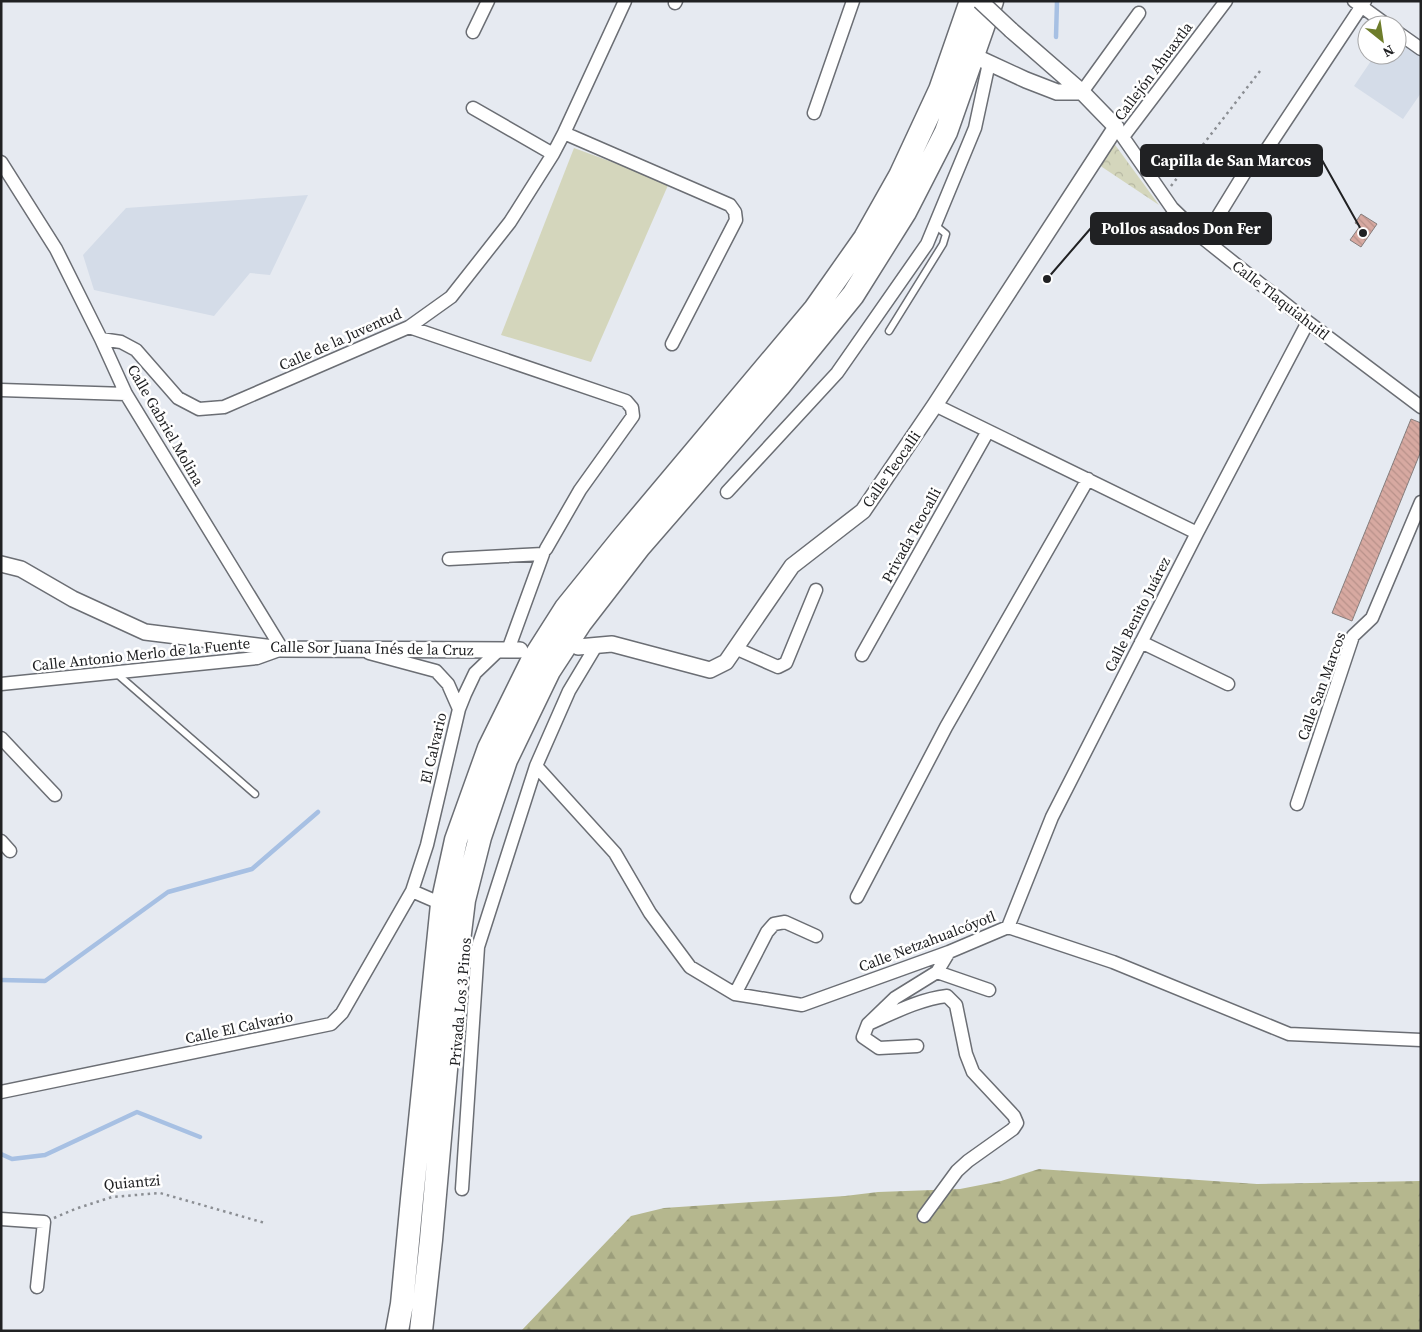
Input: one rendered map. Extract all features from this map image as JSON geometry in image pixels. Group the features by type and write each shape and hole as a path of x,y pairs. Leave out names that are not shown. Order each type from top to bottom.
{"highway":[{"path":"397,1331 402,1304 442,904 456,840 489,748 531,663 566,608 815,309 865,238 900,176 940,90 971,1"},
{"path":"421,1331 453,990 464,900 480,836 506,760 549,671 582,622 639,547 779,386 853,295 905,212 982,60 992,1"}],"street":[{"path":"474,32 488,1"},
{"name":"Calle de la Juventud","path":"101,339 121,342 136,350 178,398 198,409 224,407 408,327 451,297 510,222 564,133 625,1"},
{"path":"814,113 853,1"},
{"name":"Calle Tlaquiahuitl","path":"980,1 1082,92 1120,132 1172,208 1204,239 1308,322 1421,406"},
{"name":"Callejón Ahuaxtla","path":"1120,132 1226,1"},
{"path":"1204,239 1250,164 1265,152 1360,3 1375,15"},
{"path":"727,492 837,374 927,244 975,128 982,60 1057,92 1082,92 1139,12"},
{"path":"1407,39 1421,49"},
{"path":"473,108 553,154"},
{"name":"Calle Teocalli","path":"578,647 612,644 710,670 726,662 792,566 863,511 1120,132"},
{"path":"564,133 730,205 735,212 736,220 672,344"},
{"name":"Calle Gabriel Molina","path":"1,162 56,249 126,394 282,649"},
{"name":"Calle Benito Juárez","path":"1008,928 1052,817 1197,533 1308,322"},
{"path":"408,327 626,401 632,408 633,416 580,490 546,549"},
{"path":"1,390 126,394"},
{"path":"935,404 1197,533"},
{"name":"Privada Teocalli","path":"862,655 988,431"},
{"path":"857,897 946,727 1088,479"},
{"name":"Calle San Marcos","path":"1297,804 1353,636 1372,618 1421,502"},
{"path":"448,559 544,554 509,650 475,673 459,709"},
{"name":"Calle Sor Juana Inés de la Cruz","path":"1,564 21,569 73,600 145,632 282,649 509,650"},
{"path":"735,648 778,667 786,663 816,590"},
{"path":"1141,642 1228,684"},
{"name":"Privada Los 3 Pinos","path":"462,1189 478,947 536,766 569,691 596,646"},
{"name":"El Calvario","path":"353,648 436,671 448,684 459,709 427,845 412,891"},
{"name":"Calle Antonio Merlo de la Fuente","path":"1,684 257,658 282,649"},
{"path":"1,738 55,795"},
{"name":"Calle Netzahualcóyotl","path":"536,766 615,853 650,913 690,967 735,994 802,1005 949,952 1008,928 1113,962 1289,1034 1421,1040"},
{"path":"1,841 10,851"},
{"path":"412,891 442,904"},
{"name":"Calle El Calvario","path":"1,1092 331,1024 342,1013 412,891"},
{"path":"735,994 766,932 774,924 785,922 816,936"},
{"path":"917,1046 879,1048 863,1037 868,1024 895,998 937,972 949,952"},
{"path":"937,972 989,990"},
{"path":"868,1024 894,1012 935,998 948,996 956,1005 966,1054 974,1072 1014,1116 1017,1123 1013,1129 957,1171 924,1216"},
{"path":"1,1219 44,1222 37,1287"}],"lane":[{"path":"889,331 943,244 946,234 935,225"},
{"path":"115,673 255,794"}],"path":[{"path":"1163,196 1260,70"},
{"name":"Quiantzi","path":"44,1222 75,1209 112,1197 160,1193 265,1223"}],"shaded area":[{"path":"1407,42 1421,52 1421,93 1403,119 1354,86 1368,65 1407,65"},
{"path":"308,195 270,275 250,273 214,316 94,290 83,255 126,208"}],"green space":[{"path":"1113,142 1159,205 1096,163"},
{"path":"574,148 669,183 591,362 501,335"},
{"path":"1039,1169 1257,1184 1421,1181 1421,1331 521,1331 631,1216 664,1208 845,1196 878,1192 960,1189 1001,1181"}],"building":[{"path":"1361,214 1377,224 1361,247 1350,240 1360,226 1355,223"},
{"path":"1411,419 1421,423 1421,451 1352,621 1332,613"}],"waterway":[{"path":"1056,37 1057,1"},
{"path":"1,980 45,981 168,892 252,869 318,812"},
{"path":"1,1154 12,1159 45,1155 137,1112 200,1137"}],"place":[{"name":"Capilla de San Marcos","path":"1363,233"},
{"name":"Pollos asados Don Fer","path":"1047,279"}]}
